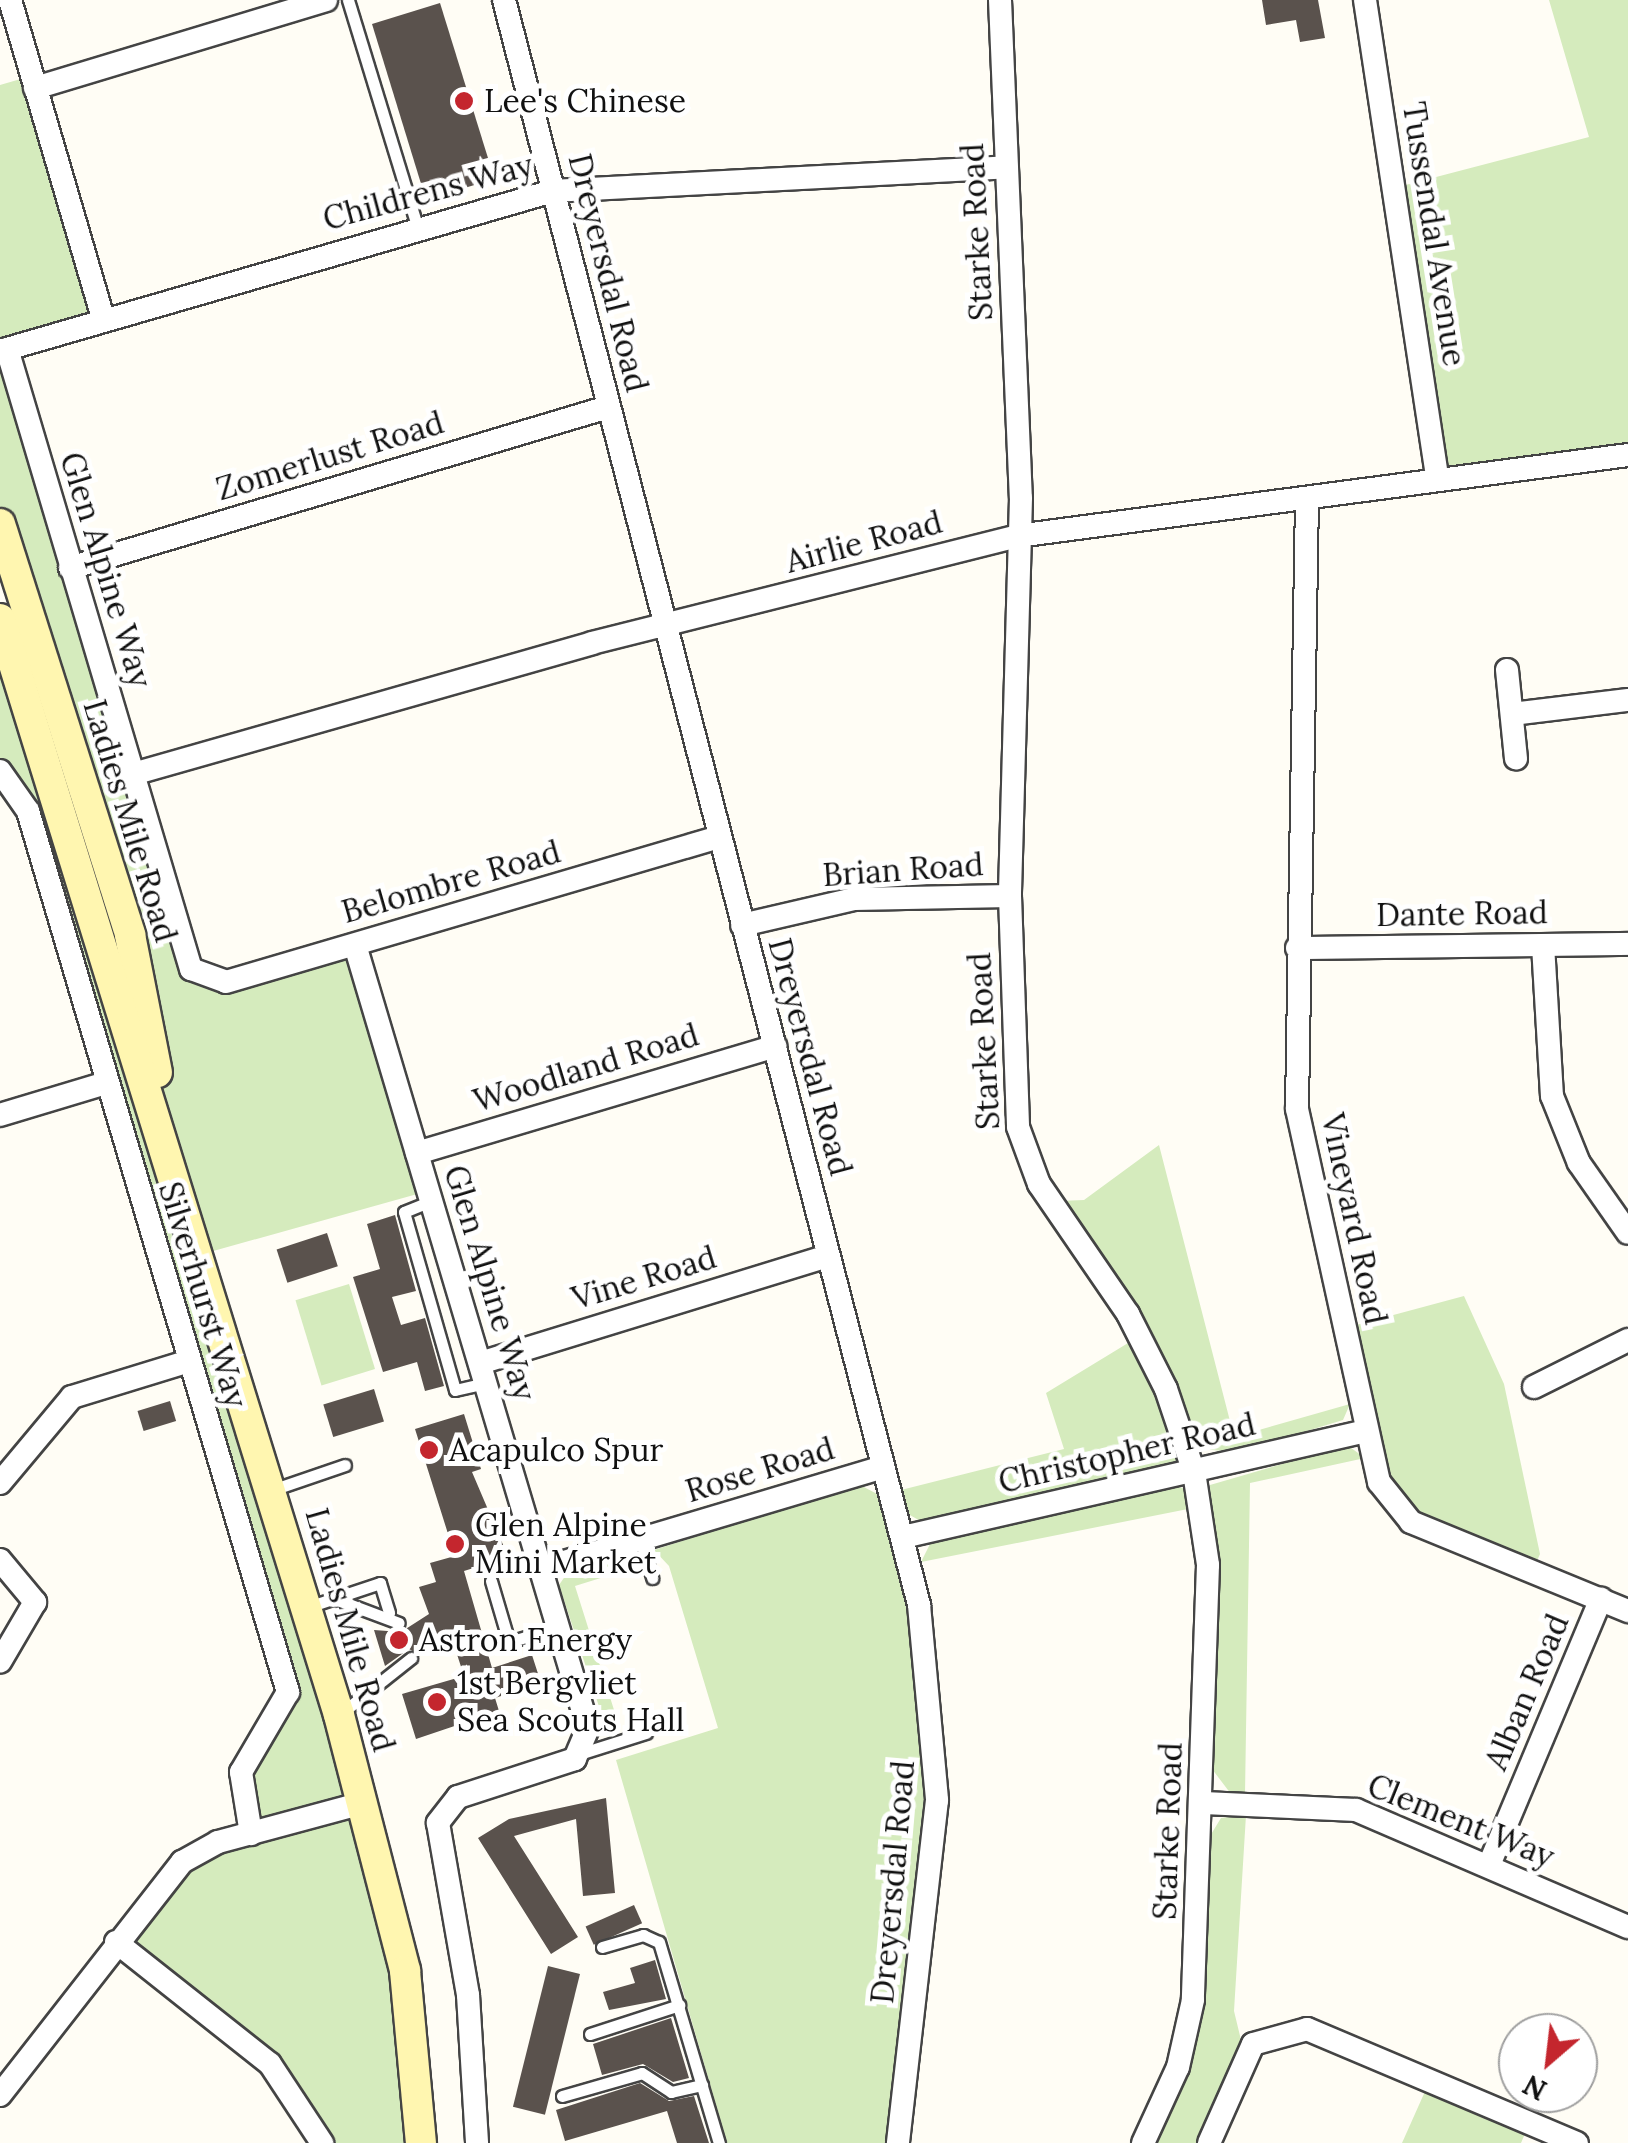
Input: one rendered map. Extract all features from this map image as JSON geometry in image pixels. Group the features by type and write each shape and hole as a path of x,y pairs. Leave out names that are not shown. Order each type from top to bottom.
{"main road":[{"name":"Ladies Mile Road","path":"0,524 130,935 166,1145"},
{"name":"Ladies Mile Road","path":"0,620 272,1490 321,1602 339,1714 405,1971 421,2143"}],"street":[{"path":"10,0 103,319"},
{"path":"35,88 326,0"},
{"name":"Dreyersdal Road","path":"504,0 903,1538 925,1645 936,1800 898,2143"},
{"name":"Starke Road","path":"1000,0 1016,536 1010,896 1014,1101 1025,1151 1059,1220 1140,1335 1194,1472 1208,1565 1204,1803 1191,2012 1143,2143"},
{"name":"Tussendal Avenue","path":"1365,0 1437,478"},
{"name":"Childrens Way","path":"4,350 416,226 553,190 1006,167"},
{"name":"Glen Alpine Way","path":"4,350 133,774 183,956 200,976"},
{"name":"Zomerlust Road","path":"70,568 608,407"},
{"name":"Airlie Road","path":"133,774 1016,536 1628,455"},
{"name":"Vineyard Road","path":"1307,498 1297,948 1299,1132 1365,1431 1382,1490 1404,1518 1628,1610"},
{"path":"1507,670 1516,759"},
{"path":"1512,714 1628,700"},
{"name":"Silverhurst Way","path":"0,771 28,811 288,1692 241,1772 251,1834"},
{"name":"Belombre Road","path":"200,976 226,982 719,837"},
{"name":"Brian Road","path":"742,925 854,898 1010,896"},
{"name":"Dante Road","path":"1297,948 1628,944"},
{"name":"Glen Alpine Way","path":"355,945 588,1728 582,1753"},
{"path":"1542,945 1552,1096 1578,1163 1628,1233"},
{"name":"Woodland Road","path":"417,1153 774,1046"},
{"path":"0,1115 106,1083"},
{"name":"Vine Road","path":"483,1373 828,1256"},
{"path":"1534,1387 1628,1340"},
{"path":"0,1483 72,1397 189,1361"},
{"name":"Christopher Road","path":"903,1538 1365,1431"},
{"name":"Rose Road","path":"542,1570 883,1467"},
{"path":"0,1560 35,1602 0,1662"},
{"name":"Alban Road","path":"1489,1865 1601,1600"},
{"path":"476,2143 468,1995 438,1823 458,1797 582,1753"},
{"path":"0,2095 182,1862 251,1834 363,1803"},
{"name":"Clement Way","path":"1204,1803 1356,1810 1628,1927"},
{"path":"116,1942 270,2064 322,2143"},
{"path":"1209,2143 1245,2055 1284,2030 1340,2038 1526,2133 1577,2143"}],"lane":[{"path":"348,0 416,226"},
{"path":"431,1201 404,1212 455,1390 483,1373"},
{"path":"272,1490 345,1466"},
{"path":"640,1540 652,1578"},
{"path":"491,1582 509,1642 559,1628"},
{"path":"321,1602 380,1583 389,1613 399,1623"},
{"path":"321,1602 389,1613"},
{"path":"339,1714 411,1658"},
{"path":"582,1753 646,1733"},
{"path":"602,1947 658,1939 719,2143"},
{"path":"590,2034 678,2005"},
{"path":"562,2096 642,2073 671,2092 702,2085"}],"green space":[{"path":"1549,0 1628,0 1628,457 1438,475 1394,188 1589,137"},
{"path":"31,76 103,319 8,349 200,976 355,945 428,1191 199,1255 386,1887 421,2143 322,2143 301,2106 116,1942 158,1886 251,1834 239,1788 286,1707 28,811 0,771 0,619 154,1042 0,524 0,85"},
{"path":"1159,1145 1231,1425 1245,1434 1350,1404 1343,1420 1238,1452 1199,1449 1168,1369 1059,1201 1084,1200"},
{"path":"349,1284 375,1369 321,1385 295,1300"},
{"path":"1464,1296 1504,1384 1540,1554 1532,1572 1394,1507 1345,1328"},
{"path":"1133,1340 1180,1454 1173,1465 924,1523 908,1514 901,1490 1064,1449 1046,1393"},
{"path":"1347,1445 1365,1458 1250,1483 1245,1794 1231,1794 1212,1769 1210,1485"},
{"path":"858,1484 883,1497 920,1647 927,1798 886,2143 727,2143 616,1760 718,1728 669,1566 654,1550"},
{"path":"1172,1485 1186,1489 1193,1508 921,1562 931,1542"},
{"path":"629,1553 636,1567 575,1586 620,1729 610,1740 559,1585 568,1572"},
{"path":"1246,1815 1234,2011 1241,2040 1197,2143 1154,2143 1193,2049 1210,1836 1221,1818"},
{"path":"1431,2078 1498,2108 1498,2113 1510,2113 1530,2122 1521,2143 1402,2143"}],"building":[{"path":"1262,0 1318,0 1325,38 1300,42 1296,20 1266,25"},
{"path":"440,3 492,171 484,182 426,200 372,24"},
{"path":"395,1215 416,1291 392,1297 401,1325 425,1318 444,1386 425,1391 417,1362 383,1372 353,1277 380,1269 367,1224"},
{"path":"327,1233 338,1266 287,1283 277,1249"},
{"path":"374,1389 384,1422 333,1437 323,1404"},
{"path":"170,1401 176,1421 144,1431 137,1411"},
{"path":"464,1414 481,1469 472,1472 504,1547 493,1550 496,1561 464,1571 492,1668 532,1655 541,1683 495,1698 499,1711 416,1739 402,1694 464,1676 454,1645 420,1655 409,1649 385,1666 374,1630 401,1632 429,1614 419,1587 436,1582 430,1563 455,1556 415,1429"},
{"path":"606,1798 615,1893 583,1896 576,1819 514,1836 578,1937 551,1954 478,1838 509,1819"},
{"path":"634,1905 642,1923 594,1945 586,1927"},
{"path":"655,1960 666,1999 609,2010 603,1992 635,1983 630,1968"},
{"path":"548,1966 580,1974 545,2115 513,2107"},
{"path":"671,2018 689,2078 673,2082 643,2064 602,2075 593,2044"},
{"path":"640,2083 669,2101 694,2096 709,2143 677,2143 667,2111 565,2141 556,2110"}],"place":[{"name":"Lee's Chinese","path":"464,101"},
{"name":"Acapulco Spur","path":"429,1450"},
{"name":"Glen Alpine Mini Market","path":"455,1544"},
{"name":"Astron Energy","path":"399,1640"},
{"name":"1st Bergvliet Sea Scouts Hall","path":"437,1702"}]}
